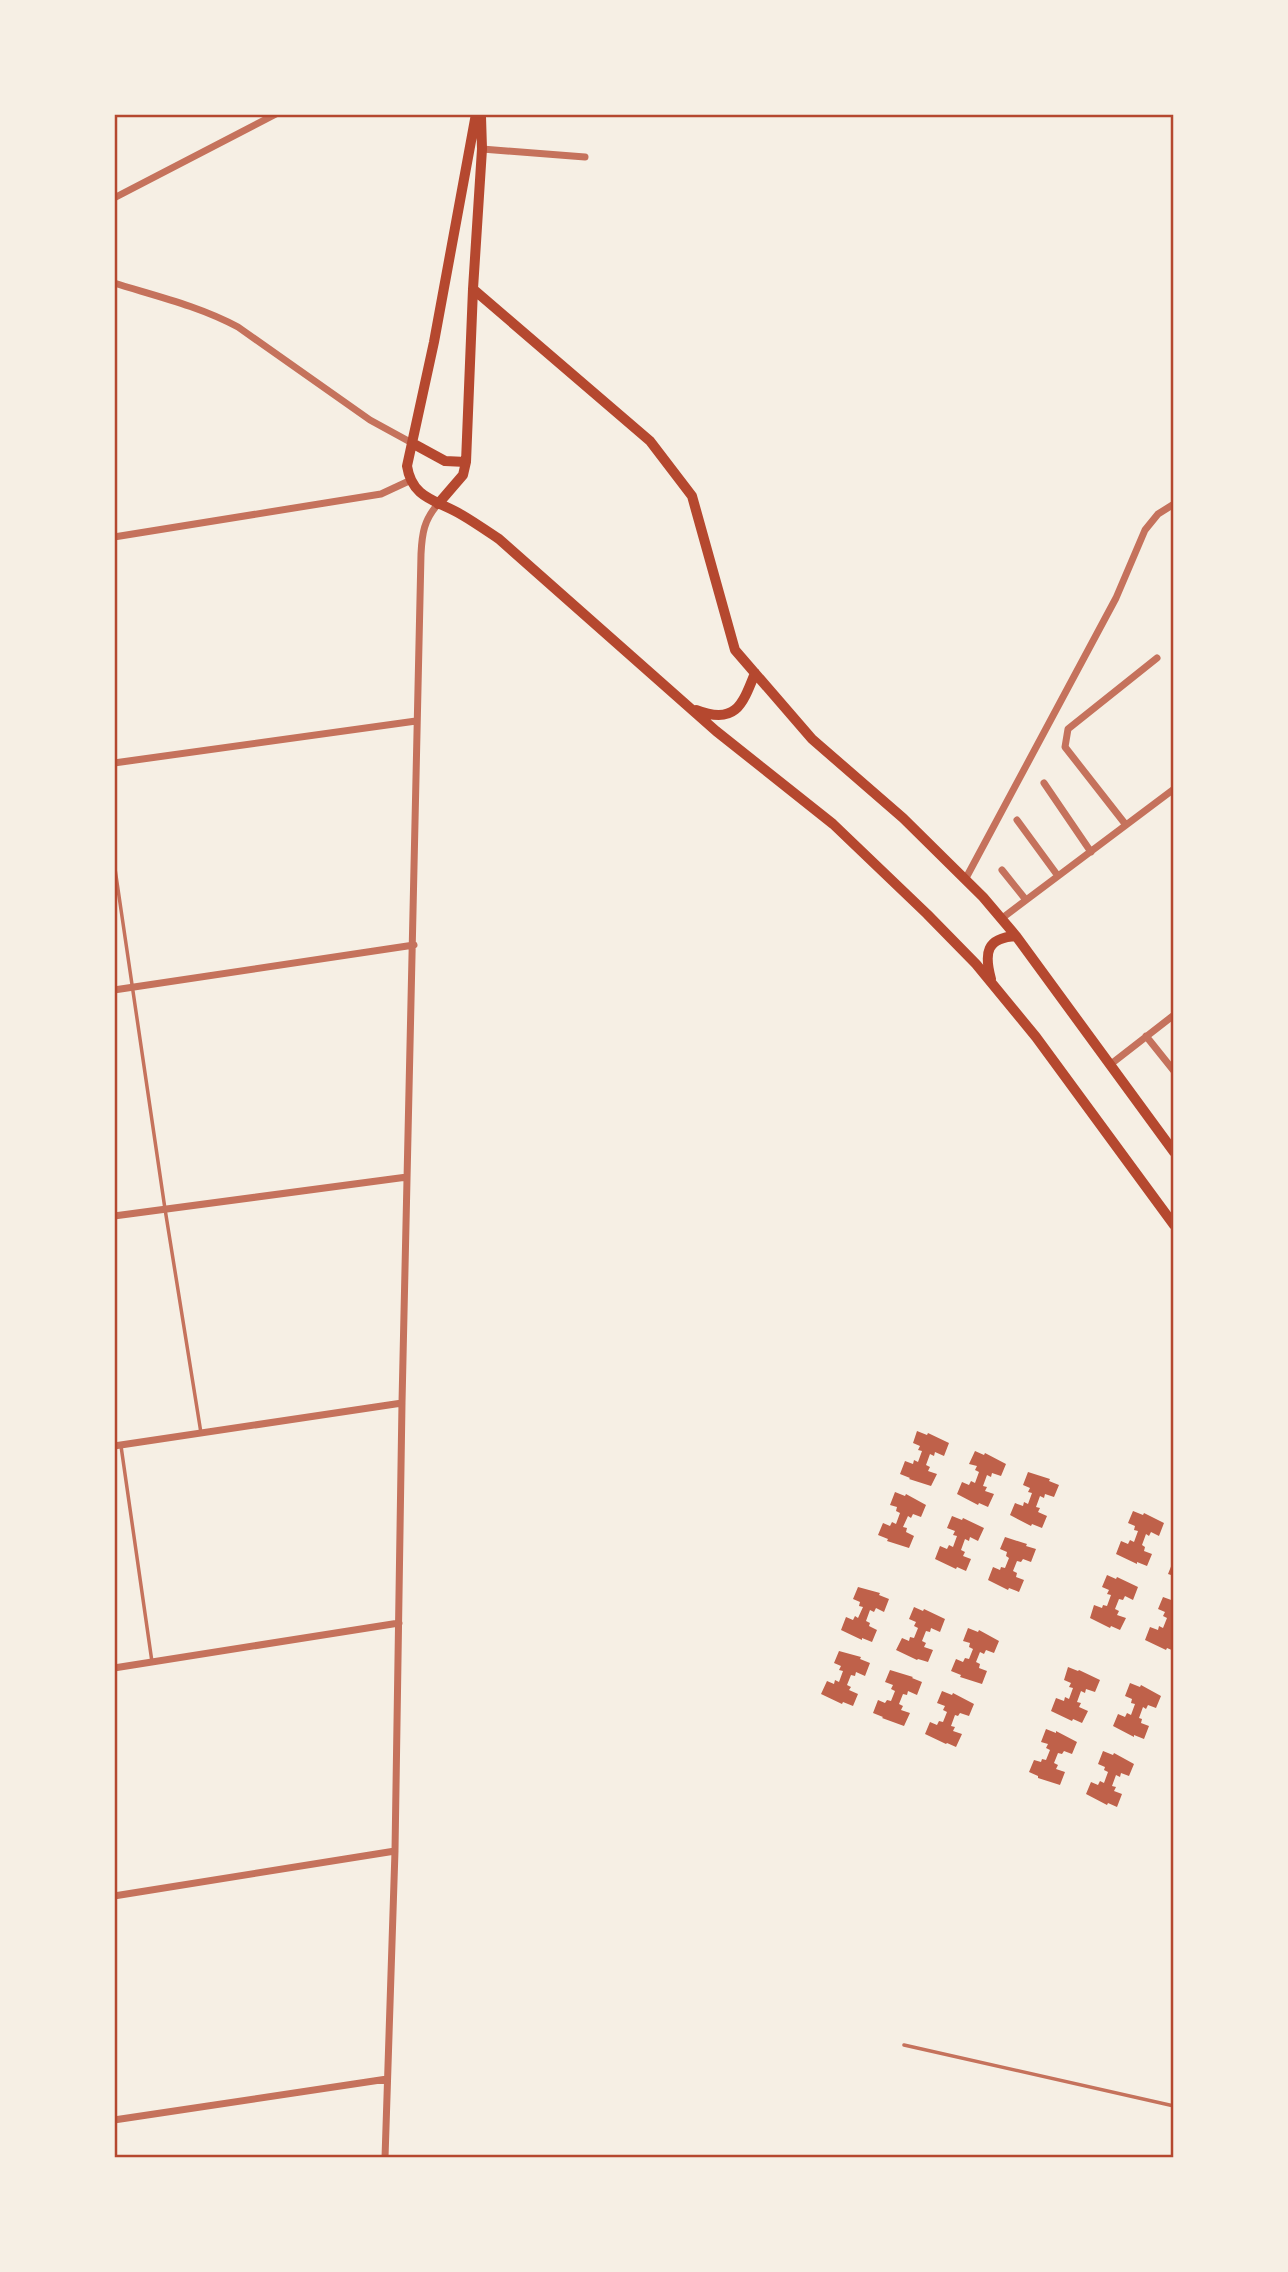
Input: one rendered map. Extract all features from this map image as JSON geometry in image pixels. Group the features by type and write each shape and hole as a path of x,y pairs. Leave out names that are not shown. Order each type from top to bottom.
{"main road":[{"path":"438,504 463,475 466,462 472,289 482,149 478,114"},
{"path":"478,114 407,466 409,481 422,494 461,514 499,539 690,708 824,818 927,914 992,982 1036,1037 1174,1226"},
{"path":"472,289 650,442 692,496 735,650 812,739 904,818 966,878 1017,936 1174,1152"},
{"path":"412,443 445,461 466,462"},
{"path":"690,708 714,717 735,712 743,702 755,673"},
{"path":"992,982 988,966 989,948 995,940 1017,936"}],"street":[{"path":"114,198 276,114"},
{"path":"482,149 585,157"},
{"path":"114,283 219,317 370,420 412,443"},
{"path":"114,537 381,494 409,481"},
{"path":"385,2158 395,1851 402,1403 414,945 416,721 423,527 428,515 438,504"},
{"path":"966,878 1116,598 1144,530 1158,514 1174,504"},
{"path":"1126,825 1065,747 1068,729 1157,657"},
{"path":"114,763 416,721"},
{"path":"1044,783 1091,852"},
{"path":"1001,919 1174,789"},
{"path":"1017,820 1058,876"},
{"path":"1002,870 1026,900"},
{"path":"114,990 414,945"},
{"path":"1111,1064 1174,1015"},
{"path":"1146,1037 1174,1072"},
{"path":"114,1216 407,1177"},
{"path":"117,1445 402,1403"},
{"path":"114,1668 399,1623"},
{"path":"114,1896 395,1851"},
{"path":"114,2120 387,2079"}],"lane":[{"path":"114,862 164,1209 201,1433"},
{"path":"117,1445 152,1662"},
{"path":"904,2045 1174,2106"}],"building":[{"path":"917,1431 949,1443 944,1456 935,1452 934,1456 930,1454 926,1465 930,1467 928,1471 937,1474 931,1486 900,1474 905,1461 913,1464 914,1460 918,1462 922,1451 918,1450 920,1446 913,1443"},
{"path":"975,1451 1006,1464 1001,1476 992,1473 991,1477 987,1475 983,1486 987,1487 985,1491 994,1494 988,1507 957,1494 962,1482 969,1485 971,1481 975,1483 979,1472 975,1470 977,1466 969,1464"},
{"path":"1028,1472 1059,1485 1054,1497 1045,1494 1044,1498 1040,1496 1036,1507 1040,1508 1038,1512 1047,1516 1042,1528 1032,1524 1031,1526 1010,1515 1015,1503 1023,1506 1024,1502 1028,1504 1032,1493 1028,1492 1030,1488 1023,1485"},
{"path":"895,1492 905,1496 906,1494 926,1505 921,1517 913,1514 911,1518 908,1516 903,1527 914,1536 909,1548 878,1535 883,1523 890,1526 892,1522 896,1524 900,1513 896,1511 897,1507 890,1505"},
{"path":"1133,1511 1143,1515 1144,1513 1164,1523 1159,1536 1151,1532 1149,1536 1146,1534 1142,1545 1145,1547 1144,1551 1152,1554 1147,1566 1116,1554 1121,1541 1128,1544 1130,1540 1134,1542 1138,1531 1128,1523"},
{"path":"952,1516 984,1528 978,1541 970,1537 969,1541 965,1539 961,1550 965,1552 963,1556 971,1559 966,1571 935,1559 940,1546 947,1549 949,1545 953,1547 957,1536 953,1535 955,1531 947,1528"},
{"path":"1005,1537 1036,1549 1031,1562 1023,1559 1021,1562 1017,1561 1013,1571 1017,1573 1016,1577 1024,1580 1019,1592 1009,1588 1008,1590 988,1580 993,1567 1000,1570 1001,1567 1005,1568 1009,1558 1006,1556 1007,1552 1000,1549"},
{"path":"1174,1559 1174,1576 1168,1574"},
{"path":"1107,1575 1138,1587 1133,1600 1125,1596 1123,1600 1119,1599 1115,1609 1119,1611 1117,1615 1126,1618 1120,1630 1090,1618 1094,1605 1102,1608 1103,1605 1107,1606 1111,1595 1107,1594 1109,1590 1102,1587"},
{"path":"858,1587 880,1593 879,1595 889,1599 884,1612 876,1608 874,1612 870,1610 866,1621 877,1630 872,1642 841,1630 846,1617 853,1620 855,1616 858,1618 863,1607 853,1599"},
{"path":"1163,1597 1174,1601 1171,1631 1174,1633 1174,1651 1145,1640 1150,1627 1158,1630 1159,1626 1163,1628 1167,1618 1163,1616 1165,1612 1158,1609"},
{"path":"914,1607 945,1619 940,1632 931,1628 930,1632 926,1631 922,1641 926,1643 924,1647 933,1650 928,1662 896,1650 902,1638 909,1641 910,1637 914,1638 918,1628 914,1626 916,1622 909,1619"},
{"path":"968,1628 978,1632 979,1630 999,1641 994,1653 986,1650 984,1654 980,1652 976,1662 980,1664 979,1668 987,1671 982,1684 951,1671 956,1659 963,1662 965,1658 969,1659 973,1649 969,1647 970,1643 963,1641"},
{"path":"839,1651 861,1657 860,1659 870,1663 865,1676 856,1672 855,1676 851,1675 847,1685 851,1687 849,1690 858,1694 853,1706 821,1694 827,1681 834,1684 835,1680 839,1682 843,1671 839,1670 841,1666 834,1663"},
{"path":"1068,1667 1100,1680 1095,1692 1086,1689 1085,1693 1081,1691 1077,1702 1081,1703 1079,1707 1088,1711 1082,1723 1051,1711 1056,1698 1064,1701 1065,1697 1069,1699 1073,1688 1069,1687 1071,1683 1064,1680"},
{"path":"890,1670 922,1682 917,1695 908,1691 907,1695 903,1694 899,1704 903,1706 901,1710 910,1713 904,1726 873,1713 878,1700 885,1703 887,1700 891,1701 895,1691 891,1689 893,1685 885,1682"},
{"path":"1130,1683 1140,1687 1141,1685 1161,1696 1156,1708 1148,1705 1146,1709 1143,1707 1139,1718 1142,1719 1141,1723 1149,1726 1144,1739 1113,1726 1118,1714 1125,1717 1127,1713 1131,1715 1135,1704 1125,1696"},
{"path":"942,1691 952,1695 953,1693 974,1704 969,1716 960,1713 955,1715 951,1726 955,1727 953,1731 962,1734 956,1747 925,1734 930,1722 937,1725 939,1721 943,1722 947,1712 943,1710 945,1706 937,1703"},
{"path":"1046,1729 1077,1742 1072,1754 1064,1751 1062,1754 1058,1753 1054,1763 1058,1765 1056,1769 1065,1772 1060,1785 1029,1772 1034,1760 1046,1760 1050,1750 1046,1748 1048,1744 1041,1742"},
{"path":"1103,1751 1113,1755 1114,1753 1134,1764 1129,1776 1121,1773 1120,1777 1116,1775 1112,1786 1116,1787 1114,1791 1122,1794 1117,1807 1086,1794 1091,1782 1098,1785 1100,1781 1104,1783 1108,1772 1098,1764"}]}
